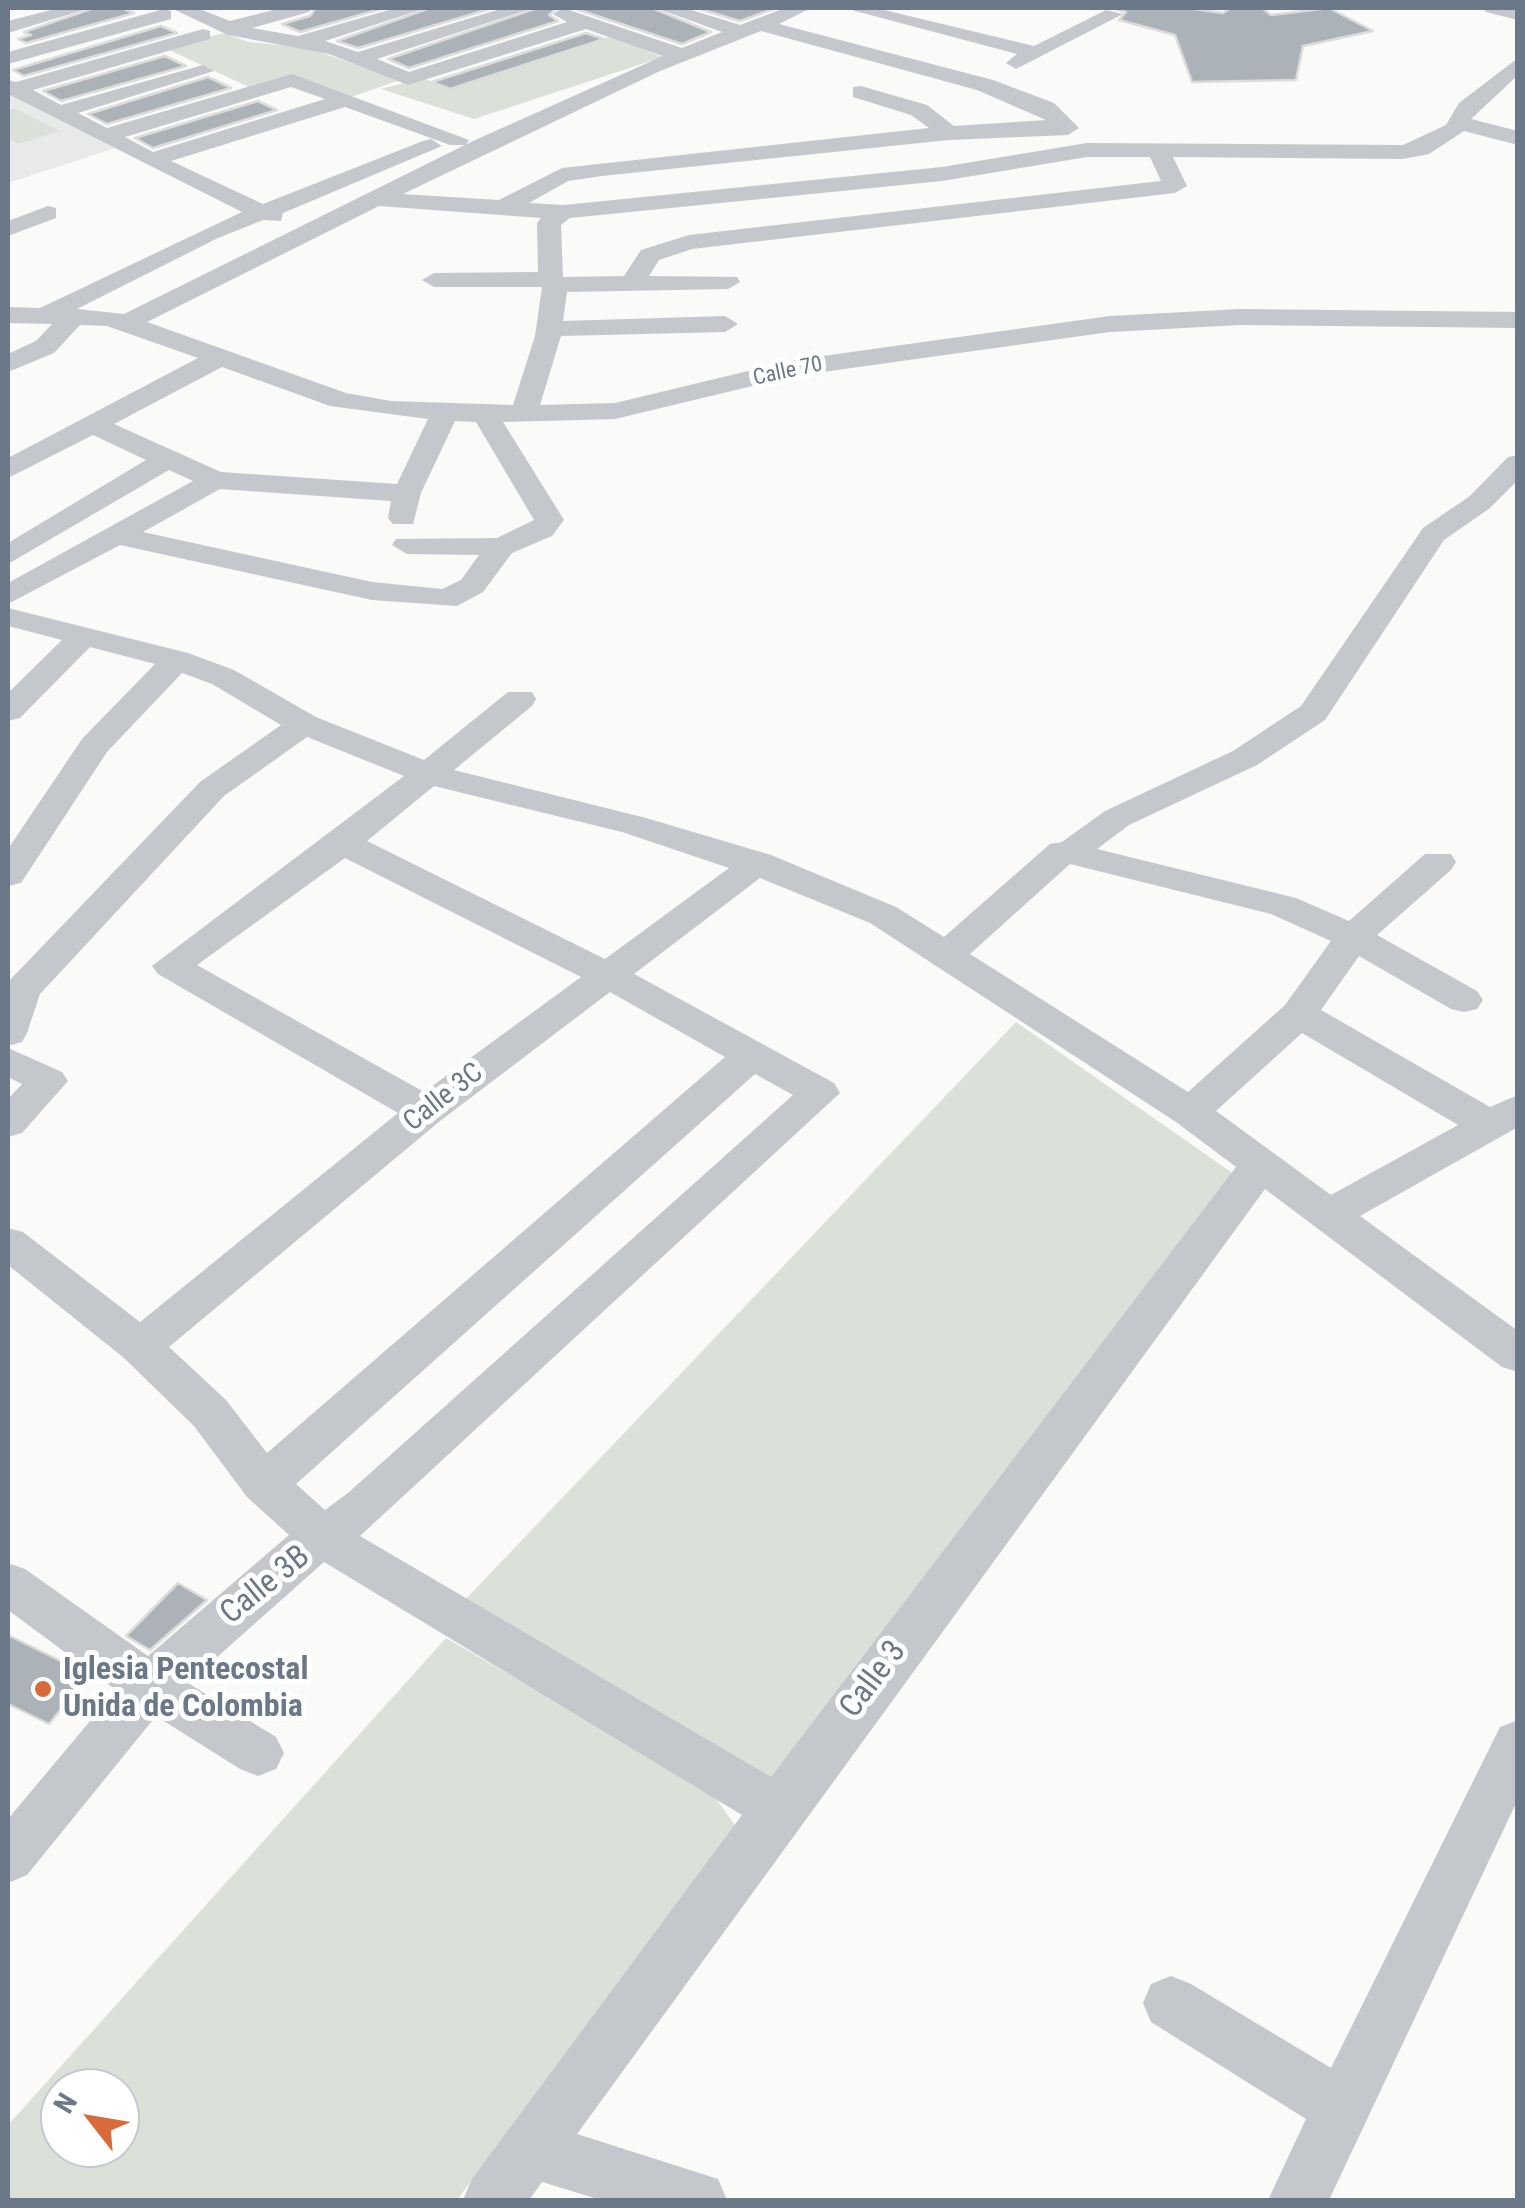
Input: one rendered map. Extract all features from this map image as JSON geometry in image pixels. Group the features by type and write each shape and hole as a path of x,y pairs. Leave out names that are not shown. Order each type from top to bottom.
{"street":[{"path":"8,27 80,8"},
{"path":"228,28 302,8"},
{"path":"300,42 416,8"},
{"path":"360,58 523,8"},
{"path":"545,8 682,55"},
{"path":"666,8 986,85 1046,108 1088,150"},
{"path":"854,8 1038,54"},
{"path":"986,85 994,74 1113,14 1081,8"},
{"path":"1493,8 1518,14"},
{"path":"128,322 482,146 792,9"},
{"path":"8,58 180,10 228,28 360,58 408,78 587,22"},
{"path":"11,87 203,35"},
{"path":"157,49 250,93"},
{"path":"1464,115 1461,95 1518,49"},
{"path":"376,199 564,212 942,174 1088,150 1403,152 1421,149 1518,64"},
{"path":"59,112 203,71"},
{"path":"105,136 292,80 341,101 482,146"},
{"path":"11,87 152,160 310,231"},
{"path":"862,92 919,110 949,133"},
{"path":"152,160 341,101"},
{"path":"1464,115 1518,138"},
{"path":"506,206 562,175 949,133 1066,126"},
{"path":"46,315 164,254 451,138"},
{"path":"632,283 650,255 689,242 1040,205 1175,186 1157,148"},
{"path":"524,413 548,329 553,282 548,223 564,212"},
{"path":"8,229 48,213"},
{"path":"434,280 728,282"},
{"name":"Calle 70","path":"8,315 128,322 340,400 485,414 614,411 794,368 1110,324 1240,316 1518,320"},
{"path":"8,364 45,347 74,316"},
{"path":"548,329 725,324"},
{"path":"8,469 221,356"},
{"path":"372,591 404,566 407,545 402,520 407,493 445,412"},
{"path":"407,545 501,547 542,530 549,520 485,414"},
{"path":"90,424 215,480 294,489 407,493"},
{"path":"8,555 169,458"},
{"path":"948,953 1054,858 1069,853 1117,818 1244,758 1313,713 1432,534 1480,502 1518,463"},
{"path":"8,596 215,480"},
{"path":"116,535 372,591 446,599 472,586 501,547"},
{"path":"8,617 176,660 223,677 304,724 429,774 634,824 758,863 866,908 948,953 1190,1112 1329,1215 1507,1332"},
{"path":"8,712 84,636"},
{"path":"8,874 94,746 176,660"},
{"path":"426,1111 171,966 344,843 520,699"},
{"path":"8,1032 22,990 212,789 304,724"},
{"path":"264,1484 754,1054 344,843"},
{"path":"1069,853 1284,906 1353,937 1464,1000"},
{"path":"1190,1112 1300,1014 1353,937 1438,862"},
{"name":"Calle 3C","path":"140,1346 426,1111 575,995 607,976 758,863"},
{"path":"1300,1014 1504,1118"},
{"name":"Calle 3B","path":"8,1858 150,1686 280,1567 325,1538 820,1094 754,1054"},
{"path":"8,1061 48,1081 8,1122"},
{"path":"1329,1215 1504,1118"},
{"name":"Calle 3","path":"493,2200 778,1808 1261,1164"},
{"path":"8,1243 140,1346 210,1413 264,1484 325,1538 778,1808"},
{"path":"8,1583 150,1686 258,1753"},
{"path":"1298,2200 1512,1765"},
{"path":"1171,2003 1341,2107"},
{"path":"533,2150 697,2200"}],"shaded area":[{"path":"223,33 249,42 308,48 400,80 345,99 297,78 251,88 167,49"},
{"path":"612,36 663,57 474,119 381,89 423,78 450,89"},
{"path":"8,94 115,148 8,183 8,138 18,144"},
{"path":"14,108 60,131 18,144 8,138 8,110"},
{"path":"1016,1022 1241,1179 770,1781 463,1602"},
{"path":"446,1638 709,1789 737,1828 457,2200 8,2200 8,2125 40,2089 40,2168 140,2168 140,2068 59,2068"}],"building":[{"path":"94,8 121,8 134,13 26,43 18,39 31,35 24,32"},
{"path":"316,8 384,8 300,32 282,24 310,16"},
{"path":"430,8 493,8 358,48 337,41"},
{"path":"537,8 557,8 549,15 558,21 409,68 388,59"},
{"path":"573,8 652,8 711,32 682,44"},
{"path":"696,8 776,8 740,21"},
{"path":"1112,8 1187,8 1223,13 1231,8 1262,8 1271,15 1329,8 1373,31 1303,46 1296,80 1192,82 1175,35 1119,20 1126,12"},
{"path":"161,26 177,33 24,76 13,70"},
{"path":"586,33 604,39 450,89 432,82"},
{"path":"165,56 186,66 61,101 43,91"},
{"path":"208,77 231,88 107,124 88,114"},
{"path":"258,101 277,110 153,148 135,138"},
{"path":"178,1583 207,1600 150,1650 126,1636"},
{"name":"Iglesia Pentecostal Unida de Colombia","path":"8,1635 89,1675 49,1724 8,1704"}],"place":[{"name":"Iglesia Pentecostal Unida de Colombia","path":"43,1689"}]}
